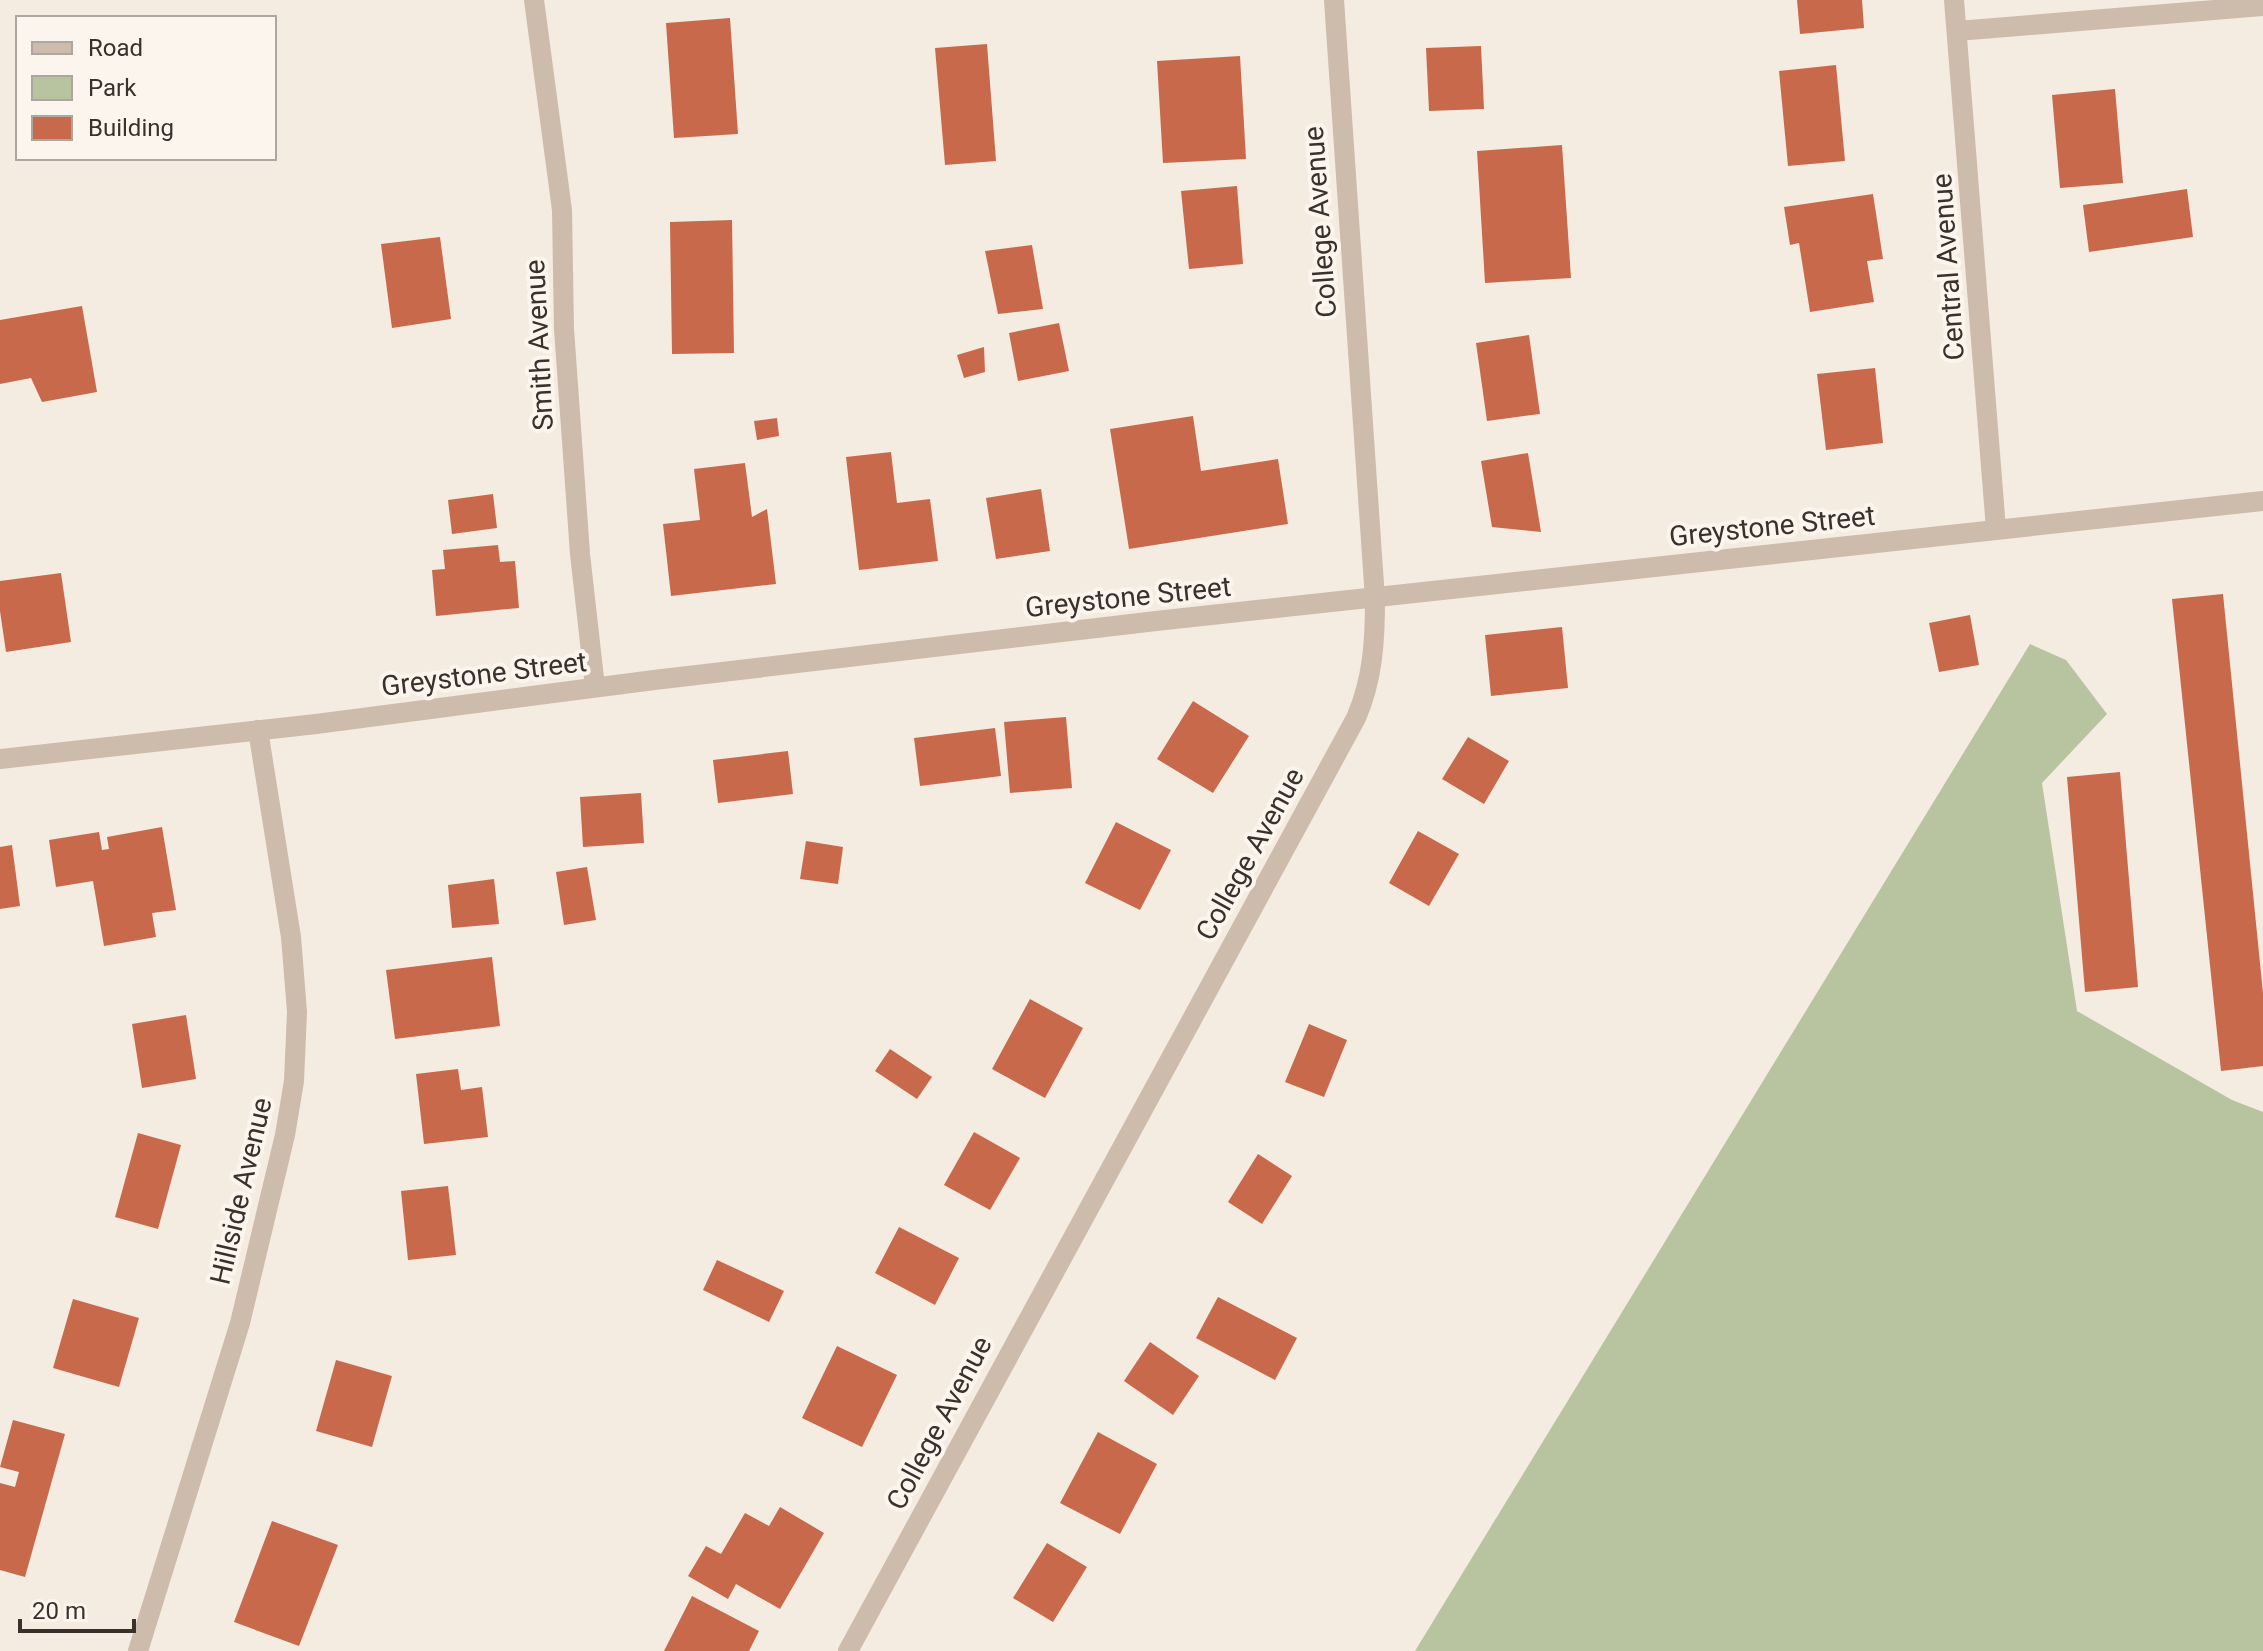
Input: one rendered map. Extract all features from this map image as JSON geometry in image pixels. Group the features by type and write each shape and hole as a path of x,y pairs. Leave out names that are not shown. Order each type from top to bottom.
{"street":[{"name":"Smith Avenue","path":"534,0 562,210 564,329 580,554 595,687"},
{"name":"College Avenue","path":"848,1651 1356,718 1371,675 1375,599 1334,0"},
{"name":"Central Avenue","path":"1954,0 1996,529"},
{"path":"1957,31 2263,6"},
{"name":"Greystone Street","path":"0,759 1156,621 2263,501"},
{"name":"Hillside Avenue","path":"138,1651 240,1323 285,1135 294,1081 297,1012 291,937 258,730"}],"green space":[{"path":"2030,644 2066,660 2107,714 2042,783 2077,1011 2232,1100 2263,1112 2263,1651 1415,1651"}],"building":[{"path":"1797,0 1862,0 1864,28 1800,34"},
{"path":"730,18 738,134 674,138 666,23"},
{"path":"987,44 996,161 945,165 935,48"},
{"path":"1481,46 1484,109 1429,111 1426,48"},
{"path":"1240,56 1246,159 1163,163 1157,61"},
{"path":"1836,65 1845,161 1788,166 1779,71"},
{"path":"2115,89 2123,183 2060,188 2052,95"},
{"path":"1562,145 1571,278 1485,283 1477,151"},
{"path":"1237,186 1243,264 1189,269 1181,191"},
{"path":"2187,189 2193,237 2089,252 2083,205"},
{"path":"1873,194 1883,259 1867,261 1874,302 1810,312 1799,243 1790,245 1784,207"},
{"path":"732,220 734,353 672,354 670,222"},
{"path":"440,237 451,319 392,328 381,244"},
{"path":"1032,245 1043,309 998,314 985,251"},
{"path":"82,306 97,392 42,402 31,378 0,384 0,320"},
{"path":"1059,323 1069,371 1018,381 1009,333"},
{"path":"1529,335 1540,414 1487,421 1476,343"},
{"path":"984,347 985,372 964,378 957,355"},
{"path":"1875,368 1883,443 1826,450 1817,374"},
{"path":"1193,416 1201,471 1278,459 1288,524 1129,549 1110,429"},
{"path":"777,418 779,436 757,440 754,421"},
{"path":"891,452 897,503 930,499 938,561 859,570 846,457"},
{"path":"1528,453 1541,532 1492,527 1481,461"},
{"path":"745,463 752,517 767,509 776,584 671,596 663,524 700,520 694,469"},
{"path":"1041,489 1050,551 996,559 986,498"},
{"path":"493,494 497,528 452,534 448,500"},
{"path":"498,545 500,562 515,561 519,608 436,616 432,570 445,569 443,550"},
{"path":"61,573 71,642 6,652 0,611 0,581"},
{"path":"2223,594 2263,993 2263,1066 2221,1071 2172,599"},
{"path":"1970,615 1979,665 1939,672 1929,623"},
{"path":"1562,627 1568,688 1491,696 1485,635"},
{"path":"1193,701 1249,736 1213,793 1157,759"},
{"path":"1066,717 1072,788 1010,793 1004,722"},
{"path":"995,728 1001,776 920,786 914,738"},
{"path":"1468,737 1509,761 1484,804 1442,779"},
{"path":"788,751 793,794 718,803 713,760"},
{"path":"2120,772 2138,987 2085,992 2067,777"},
{"path":"641,793 644,843 583,847 580,797"},
{"path":"1116,822 1171,850 1140,910 1085,883"},
{"path":"162,827 176,910 152,913 156,937 104,946 93,881 56,887 49,840 99,832 102,850 109,849 107,837"},
{"path":"1418,831 1459,854 1429,906 1389,883"},
{"path":"806,841 843,847 838,884 800,879"},
{"path":"12,845 20,906 0,909 0,847"},
{"path":"587,867 596,920 564,925 556,872"},
{"path":"494,879 499,924 452,928 448,885"},
{"path":"492,957 500,1026 395,1039 386,970"},
{"path":"1030,999 1083,1028 1045,1098 992,1069"},
{"path":"186,1015 196,1079 142,1088 132,1024"},
{"path":"1309,1024 1347,1040 1324,1097 1285,1082"},
{"path":"890,1049 932,1077 917,1099 875,1071"},
{"path":"458,1069 461,1090 482,1087 488,1137 424,1144 416,1074"},
{"path":"974,1132 1020,1158 990,1210 944,1185"},
{"path":"138,1133 181,1145 158,1229 115,1217"},
{"path":"1258,1154 1292,1176 1262,1224 1228,1202"},
{"path":"448,1186 456,1255 408,1260 401,1191"},
{"path":"899,1227 959,1258 935,1305 875,1273"},
{"path":"717,1260 784,1291 769,1322 703,1290"},
{"path":"1218,1297 1297,1338 1275,1380 1196,1338"},
{"path":"73,1299 139,1318 119,1387 53,1368"},
{"path":"1150,1342 1199,1376 1173,1415 1124,1381"},
{"path":"837,1346 897,1375 862,1447 802,1418"},
{"path":"336,1360 392,1376 372,1447 316,1431"},
{"path":"13,1420 65,1434 25,1577 0,1570 0,1483 15,1487 19,1472 0,1467"},
{"path":"1098,1432 1157,1464 1120,1534 1060,1503"},
{"path":"780,1507 824,1533 780,1609 736,1584 728,1599 688,1576 706,1546 721,1554 745,1513 769,1526"},
{"path":"272,1521 338,1545 299,1646 234,1622"},
{"path":"1047,1543 1087,1567 1053,1622 1013,1598"},
{"path":"692,1596 759,1631 749,1651 664,1651"}]}
